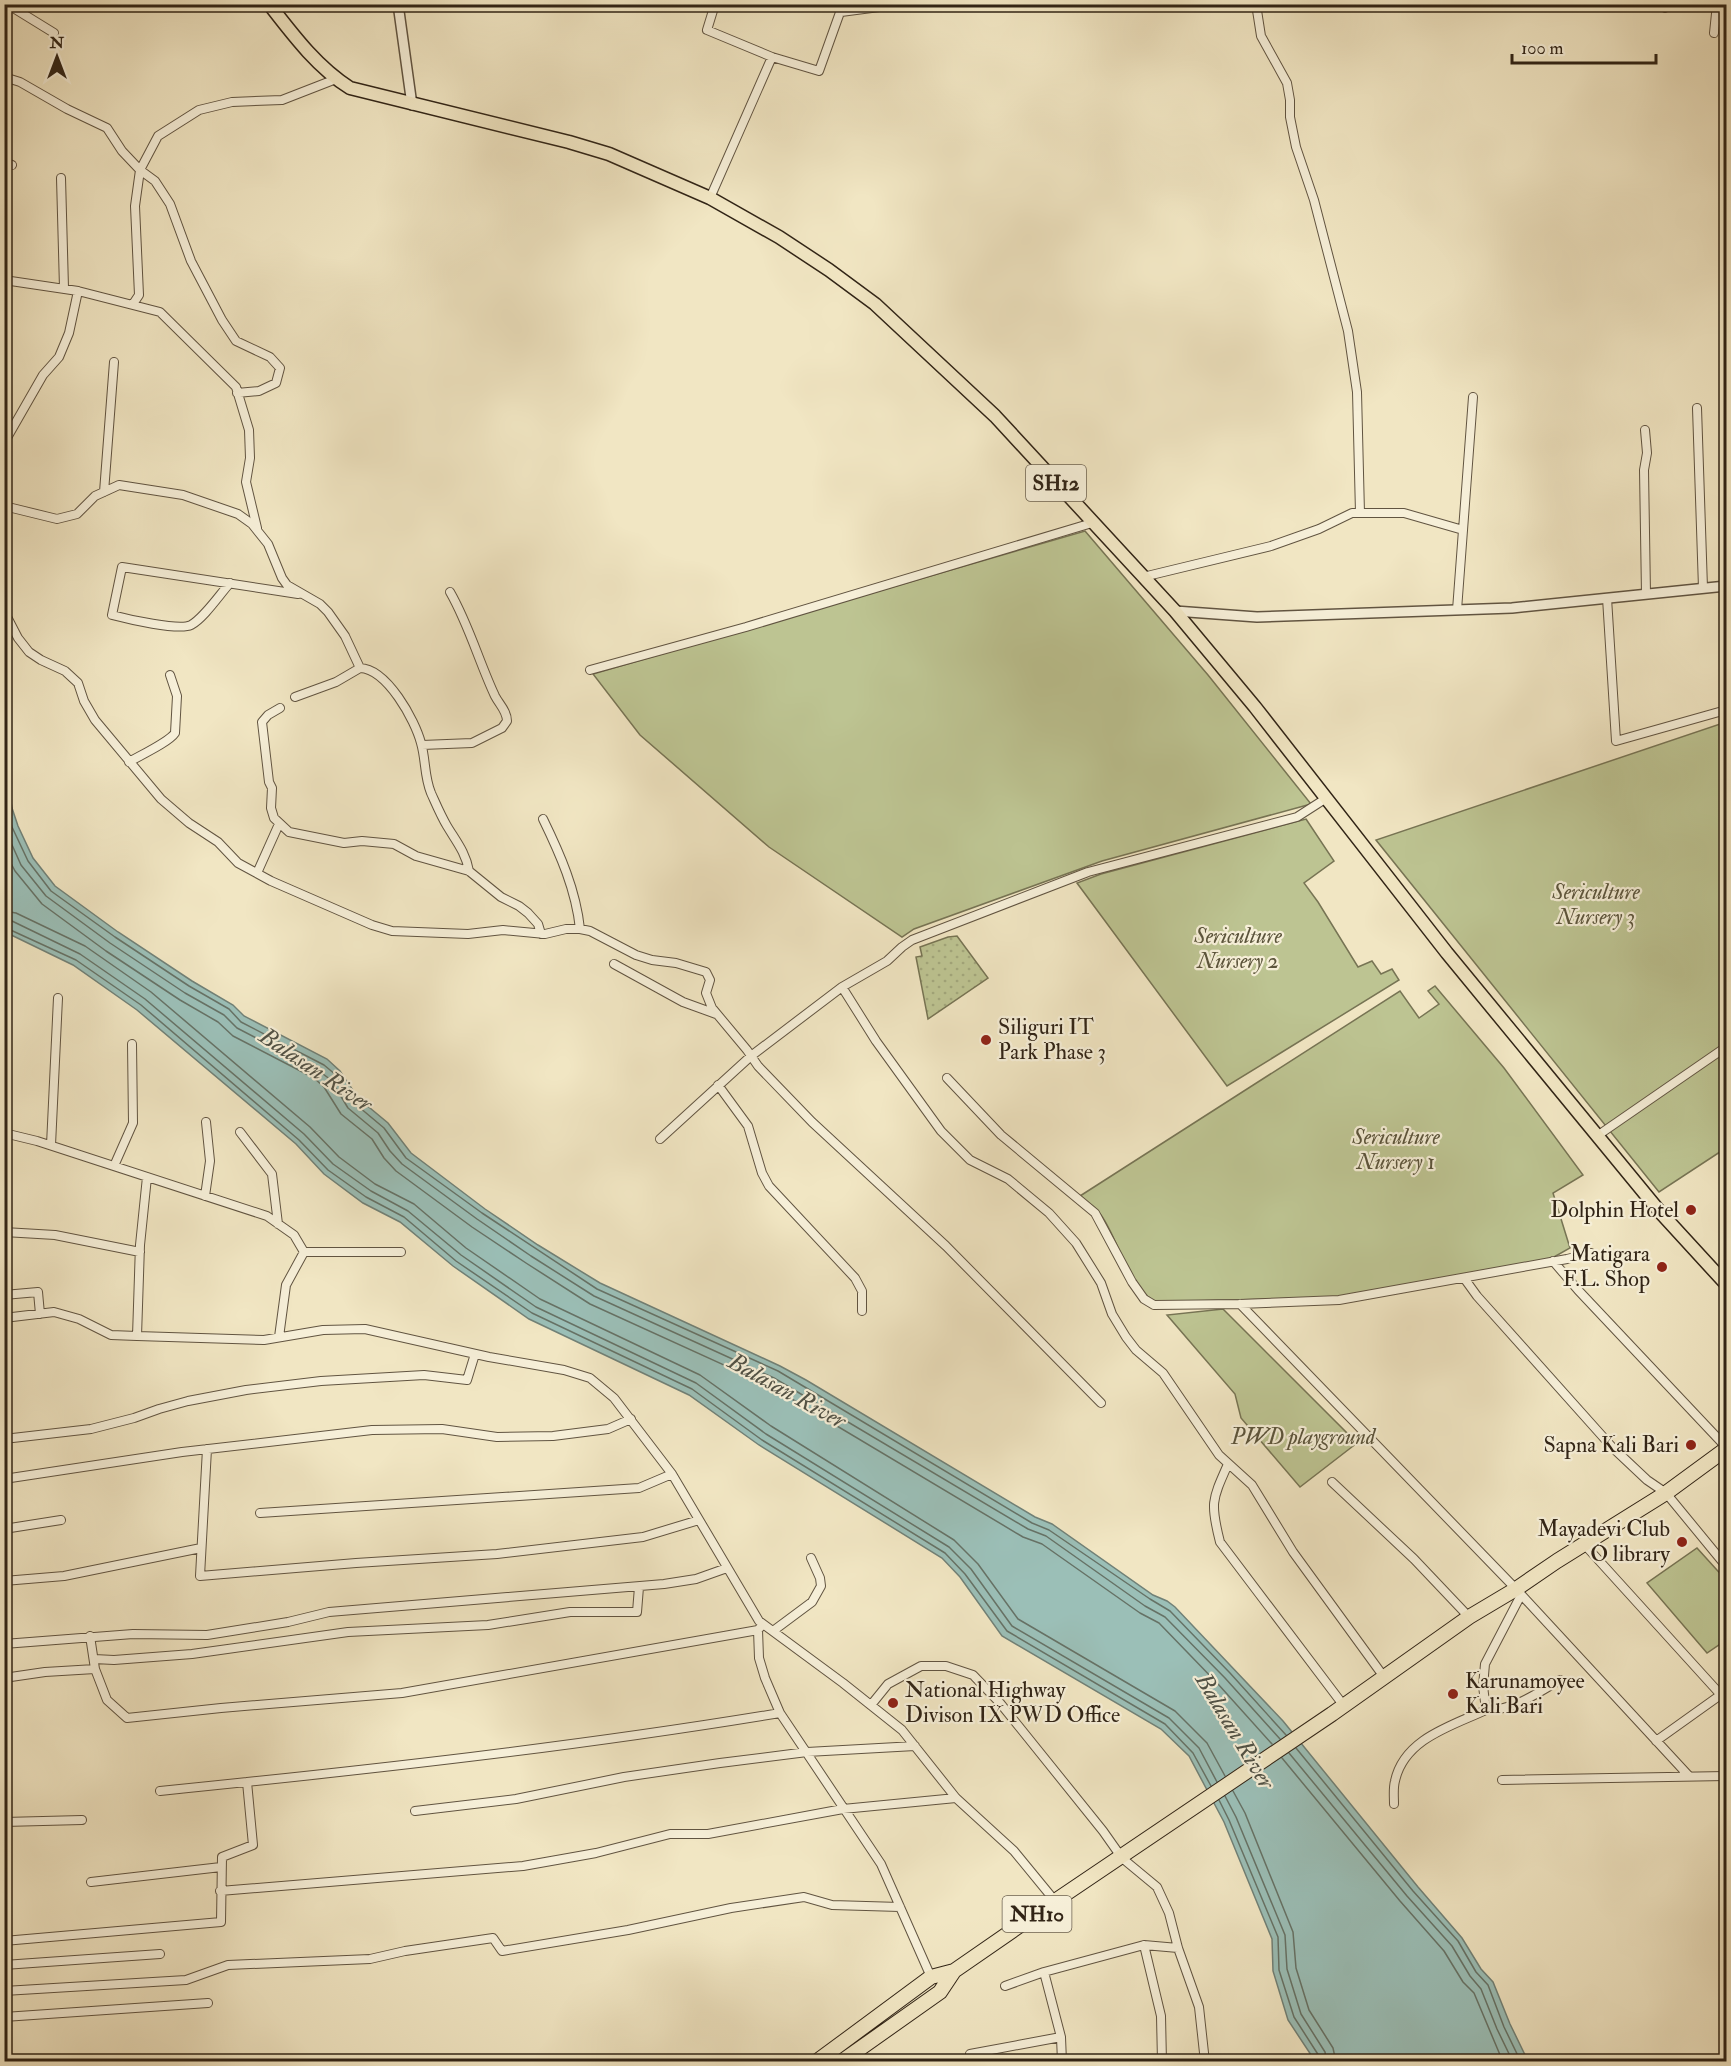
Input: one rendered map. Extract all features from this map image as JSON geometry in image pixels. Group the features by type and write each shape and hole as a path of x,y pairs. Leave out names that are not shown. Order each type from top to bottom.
{"highway":[{"name":"NH10","path":"816,2061 931,1977 954,1971 1338,1710 1469,1617 1519,1592 1584,1544 1666,1493 1726,1448"},
{"name":"NH10","path":"846,2060 940,1992 954,1971"},
{"path":"804,2061 833,2043 838,2044"}],"main road":[{"name":"SH12","path":"269,4 300,43 336,79 350,88 609,154 710,198 779,237 830,270 875,304 995,417 1175,611 1255,707 1447,953 1660,1212 1726,1284"}],"street":[{"path":"7,4 54,33"},
{"path":"398,4 412,105"},
{"path":"715,4 707,30 772,57 819,71 842,8 902,4"},
{"path":"1256,4 1261,36 1287,83 1296,147 1314,200 1348,331 1357,392 1360,513"},
{"path":"1714,33 1717,4"},
{"path":"710,198 772,57"},
{"path":"4,77 20,82 67,109 107,128 122,152 155,181 170,204 191,261 222,320 236,341 270,357 280,368 276,383 259,391 237,393"},
{"path":"133,304 139,295 135,206 140,170 158,136 200,110 232,102 282,100 336,79"},
{"path":"62,178 64,288"},
{"path":"4,280 64,288 160,312 236,387 249,430 250,458 246,482 258,530"},
{"path":"4,443 43,375 60,357 69,333 78,291"},
{"path":"104,492 114,362"},
{"path":"1457,610 1473,397"},
{"path":"1697,408 1703,588"},
{"path":"1645,430 1647,453 1644,470 1646,594"},
{"path":"4,506 57,519 77,514 96,496 119,485 183,495 238,514 258,530 270,547 282,578 292,589 320,604 333,619 349,642 360,668"},
{"path":"1143,577 1271,546 1319,529 1352,513 1404,513 1463,530"},
{"path":"590,670 747,627 1092,523"},
{"path":"230,583 195,622 187,627 112,615 122,567 230,583 302,595"},
{"path":"1175,611 1257,616 1512,608 1726,586"},
{"path":"422,745 466,744 478,741 505,726 507,721 506,713 493,692 466,622 450,592"},
{"path":"1607,598 1616,741 1726,710"},
{"path":"4,611 13,630 29,652 65,671 78,683 90,713 149,787 189,823 218,842 238,863 257,873 372,925 392,931 468,934 502,930 541,934 580,929 590,931 636,955 706,972 710,980 706,993 708,1000 758,1066 812,1122 946,1246 1101,1403"},
{"path":"295,697 336,682 360,668 369,669 377,674 411,716 422,745 424,770 431,792 446,823 463,850 469,871"},
{"path":"129,762 168,741 175,733 177,696 170,675"},
{"path":"280,708 268,715 262,723 269,782 272,788 271,808 279,824 298,836 344,843 362,841 394,844 416,856 469,871 492,891 528,913 538,924 541,934"},
{"path":"660,1139 751,1056 842,987 887,961 907,943 1088,873 1297,817 1325,799"},
{"path":"543,819 562,858 577,907 580,929"},
{"path":"257,873 279,824"},
{"path":"614,964 683,1002 717,1014"},
{"path":"842,987 876,1041 941,1131 970,1160 1008,1179 1049,1213 1076,1243 1101,1283 1112,1314 1126,1337 1136,1350 1162,1373 1219,1455 1252,1485 1293,1552 1384,1677"},
{"path":"51,1145 58,998"},
{"path":"114,1166 133,1123 132,1044"},
{"path":"1597,1136 1726,1047"},
{"path":"947,1078 1001,1135 1095,1213 1132,1282 1147,1302 1159,1305 1339,1300 1591,1253"},
{"path":"718,1085 748,1126 762,1173 769,1186 848,1269 860,1285 862,1311"},
{"path":"4,1089 4,1119"},
{"path":"205,1196 210,1161 206,1122"},
{"path":"240,1132 272,1174 278,1224"},
{"path":"4,1133 51,1145 267,1216 294,1235 304,1252"},
{"path":"137,1336 140,1252 147,1177"},
{"path":"4,1232 55,1235 140,1252"},
{"path":"304,1252 401,1252"},
{"path":"279,1337 286,1285 304,1252"},
{"path":"1553,1261 1726,1448"},
{"path":"1464,1278 1499,1322 1606,1440 1647,1480 1666,1493 1726,1566"},
{"path":"4,1295 38,1292 40,1314"},
{"path":"1240,1304 1519,1592 1688,1775"},
{"path":"4,1318 54,1312 80,1319 111,1335 264,1340 323,1330 365,1329 590,1378 614,1398 672,1474 759,1622 759,1658 780,1713 881,1864 931,1977"},
{"path":"4,1438 91,1429 188,1401 246,1390 424,1375 467,1380 475,1354"},
{"path":"4,1479 207,1449 372,1430 442,1429 496,1437 552,1437 608,1429 630,1419"},
{"path":"207,1449 200,1576 497,1554 643,1537 699,1520"},
{"path":"1228,1464 1214,1496 1212,1514 1220,1542 1338,1710"},
{"path":"260,1513 639,1488 672,1474"},
{"path":"1332,1482 1414,1559 1469,1617"},
{"path":"4,1529 61,1520"},
{"path":"1584,1544 1724,1693 1656,1741"},
{"path":"4,1581 64,1576 201,1548"},
{"path":"773,1631 812,1602 821,1587 811,1558"},
{"path":"4,1644 134,1634 207,1635 288,1622 329,1612 639,1587 696,1579 727,1568"},
{"path":"94,1659 114,1660 192,1654 348,1632 488,1625 570,1612 637,1612 639,1587"},
{"path":"1486,1710 1483,1686 1485,1664 1519,1592"},
{"path":"90,1636 95,1669 107,1700 128,1718 402,1693 760,1627 773,1631 902,1730 956,1798 1014,1851 1054,1901"},
{"path":"871,1705 888,1684 921,1666 946,1666 973,1675 1000,1703 1122,1858 1156,1887 1169,1914 1178,1948 1199,2007 1205,2061"},
{"path":"4,1678 45,1672 95,1669"},
{"path":"1394,1804 1395,1782 1402,1762 1420,1741 1486,1710 1521,1702 1560,1680"},
{"path":"160,1791 666,1732 780,1713"},
{"path":"415,1811 516,1799 624,1777 807,1752 915,1746"},
{"path":"1502,1780 1726,1776"},
{"path":"4,1941 221,1922 222,1857 253,1845 247,1782"},
{"path":"220,1891 523,1866 596,1852 670,1834 708,1834 843,1809 956,1798"},
{"path":"4,1822 82,1820"},
{"path":"92,1881 221,1867"},
{"path":"4,1990 186,1980 228,1965 370,1959 405,1951 493,1938 502,1951 628,1930 731,1908 804,1897 832,1905 900,1907"},
{"path":"1005,1986 1044,1972 1144,1945 1178,1948"},
{"path":"1144,1945 1161,2016 1162,2061"},
{"path":"4,1965 160,1954"},
{"path":"1044,1972 1060,2037 1062,2061"},
{"path":"4,2018 208,2003"},
{"path":"970,2054 1060,2037"}],"green space":[{"path":"1085,531 1208,675 1311,804 1102,861 914,929 902,937 769,847 640,735 593,674"},
{"name":"Sericulture Nursery 3","path":"1726,722 1726,1148 1659,1192 1376,840"},
{"name":"Sericulture Nursery 2","path":"1306,819 1334,861 1304,883 1358,967 1372,961 1381,974 1392,969 1399,980 1227,1086 1077,883 1101,874"},
{"path":"957,936 988,978 928,1019 916,957 922,956 920,947"},
{"name":"Sericulture Nursery 1","path":"1435,986 1504,1068 1583,1175 1553,1193 1570,1248 1543,1261 1342,1297 1156,1302 1146,1295 1131,1275 1101,1215 1080,1196 1400,991 1419,1018 1439,1004 1428,991"},
{"name":"PWD playground","path":"1223,1309 1357,1443 1300,1487 1241,1418 1235,1394 1167,1315"},
{"path":"1697,1548 1726,1580 1726,1640 1707,1653 1647,1583"}],"water":[{"name":"Balasan River","path":"4,758 12,808 18,826 33,858 55,886 118,932 233,1005 244,1016 327,1059 340,1071 358,1098 388,1123 411,1153 485,1209 600,1283 806,1380 1035,1517 1052,1524 1153,1595 1175,1607 1283,1721 1462,1938 1481,1969 1493,1982 1528,2061 1315,2061 1288,2020 1273,1971 1272,1939 1224,1822 1189,1756 1161,1729 1002,1636 960,1577 942,1558 759,1445 689,1395 529,1319 453,1266 400,1222 363,1203 324,1174 296,1144 137,1010 73,965 5,932"}],"place":[{"name":"Siliguri IT Park Phase 3","path":"986,1040"},
{"name":"Dolphin Hotel","path":"1691,1210"},
{"name":"Matigara F.L. Shop","path":"1662,1267"},
{"name":"Sapna Kali Bari","path":"1691,1445"},
{"name":"Mayadevi Club O library","path":"1682,1542"},
{"name":"Karunamoyee Kali Bari","path":"1453,1694"},
{"name":"National Highway Divison IX PWD Office","path":"893,1703"}]}
